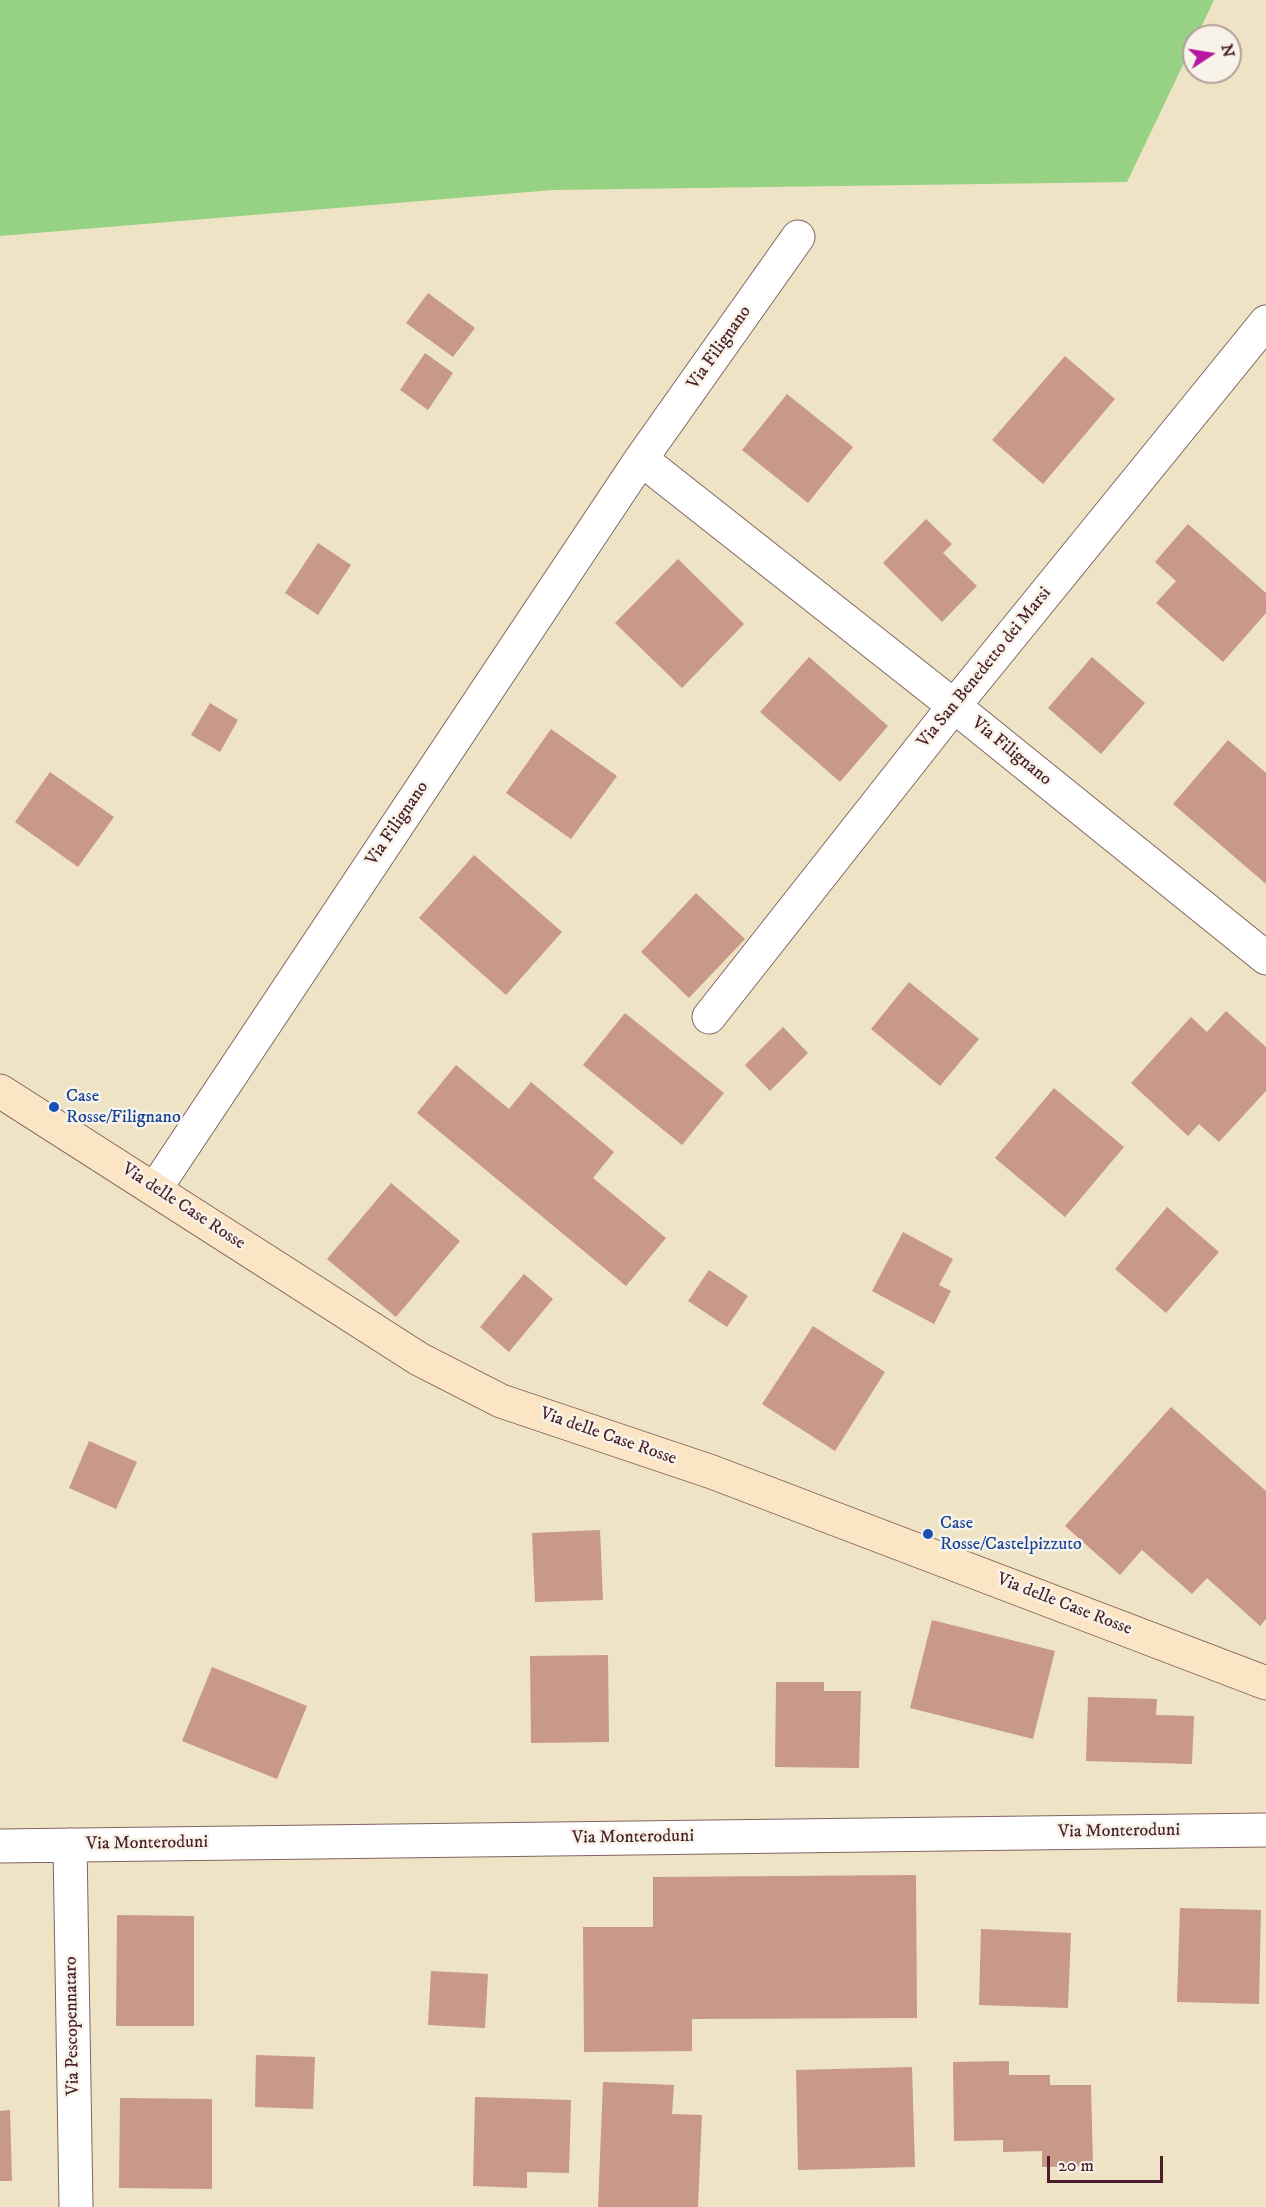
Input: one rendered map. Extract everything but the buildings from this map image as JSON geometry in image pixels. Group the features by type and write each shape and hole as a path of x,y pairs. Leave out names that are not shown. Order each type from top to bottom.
{"street":[{"name":"Via Filignano","path":"155,1189 641,459 798,237"},
{"name":"Via San Benedetto dei Marsi","path":"709,1017 954,706 1266,322"},
{"name":"Via Filignano","path":"641,459 954,706 1266,957"},
{"name":"Via delle Case Rosse","path":"0,1091 419,1359 501,1401 712,1472 1263,1679"},
{"name":"Via Monteroduni","path":"0,1846 1266,1830"},
{"name":"Via Pescopennataro","path":"70,1845 76,2207"}],"green space":[{"path":"0,0 1214,0 1203,24 1182,24 1182,67 1127,182 553,190 0,236"}],"place":[{"name":"Case Rosse/Filignano","path":"54,1107"},
{"name":"Case Rosse/Castelpizzuto","path":"928,1534"}]}
